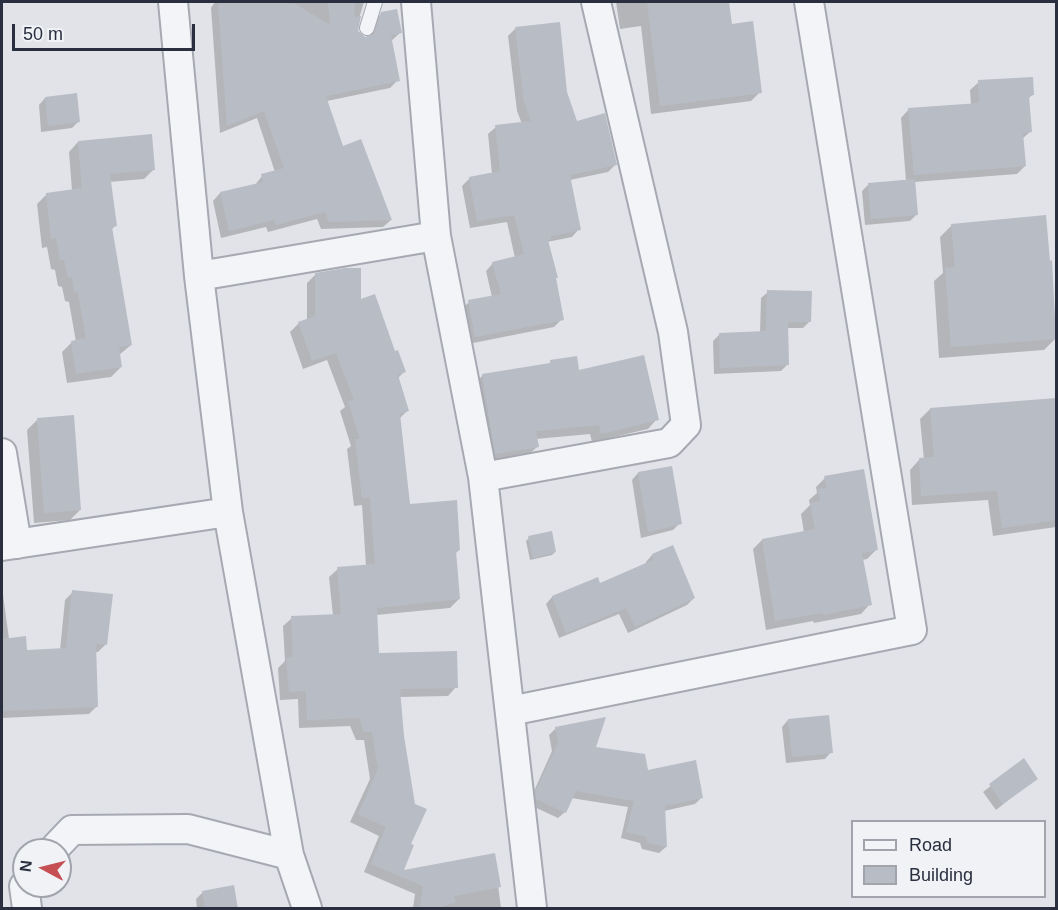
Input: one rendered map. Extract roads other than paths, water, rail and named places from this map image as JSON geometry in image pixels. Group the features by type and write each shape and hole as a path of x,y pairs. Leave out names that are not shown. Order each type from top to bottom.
{"street":[{"path":"173,2 199,276 228,512 289,855 307,909"},
{"path":"416,2 436,236 483,477 532,909"},
{"path":"483,477 669,443 686,425 673,332 596,2"},
{"path":"510,711 912,630 808,2"},
{"path":"199,276 436,236"},
{"path":"2,453 9,545 228,512"},
{"path":"64,838 72,830 188,829 289,855"}],"lane":[{"path":"367,28 375,2"}]}
